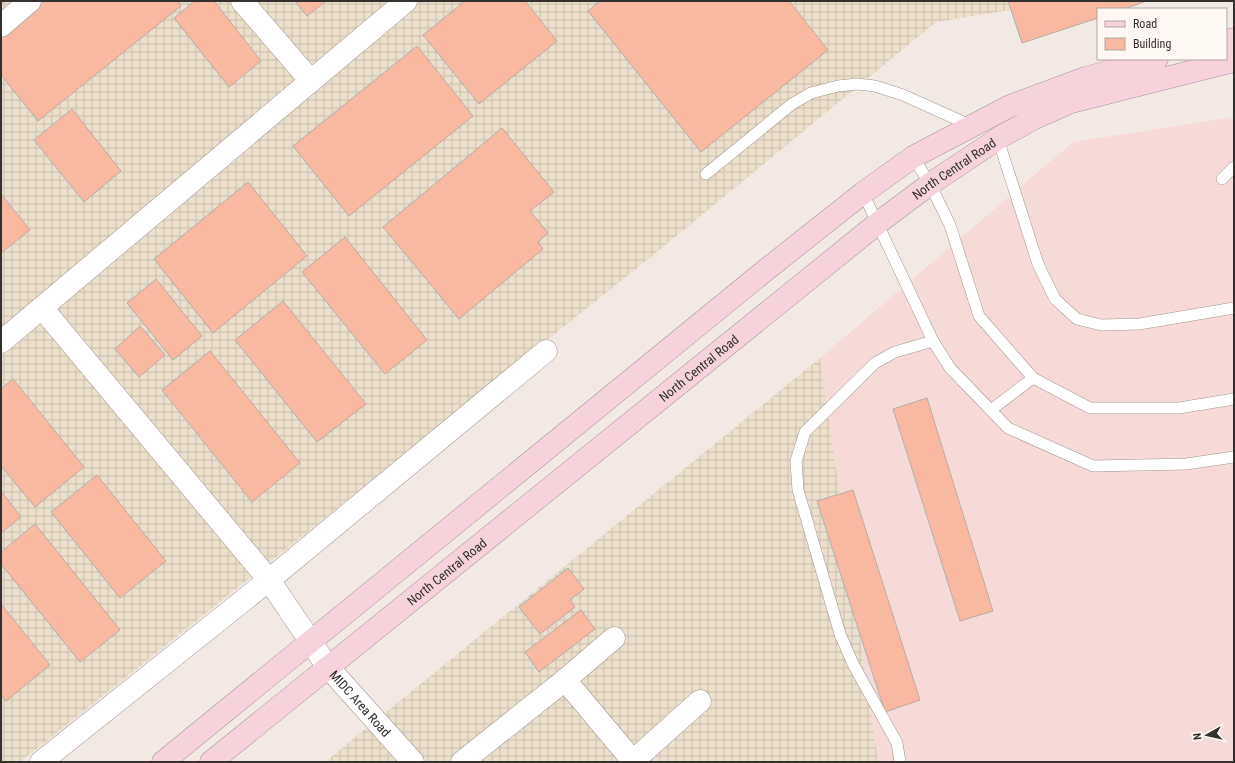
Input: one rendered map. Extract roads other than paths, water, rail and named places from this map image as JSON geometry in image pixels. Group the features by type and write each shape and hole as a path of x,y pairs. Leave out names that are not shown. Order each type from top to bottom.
{"main road":[{"name":"North Central Road","path":"163,762 767,269 863,193 913,157 1010,106 1058,87 1153,60"},
{"name":"North Central Road","path":"211,762 327,666 878,223 930,184 998,139 1035,118 1071,102 1234,61"}],"street":[{"path":"1,26 30,1"},
{"path":"242,1 311,81"},
{"path":"1,342 406,1"},
{"name":"MIDC Area Road","path":"42,308 268,580 309,642 327,666 413,762"},
{"path":"41,762 268,580 546,351"},
{"path":"462,762 565,680 614,638"},
{"path":"565,680 633,762 700,701"}],"lane":[{"path":"706,174 792,104 812,93 838,86 857,84 875,86 903,95 972,126"},
{"path":"998,139 1038,264 1055,299 1077,319 1101,324 1139,324 1234,308"},
{"path":"913,157 930,184 950,225 980,316 1033,378 1090,408 1179,408 1234,399"},
{"path":"1222,179 1234,167"},
{"path":"863,193 933,341 950,368 1008,428 1093,466 1186,464 1234,457"},
{"path":"900,762 897,743 853,664 840,634 798,490 796,461 805,432 875,364 895,352 933,341"},
{"path":"991,410 1033,378"}]}
